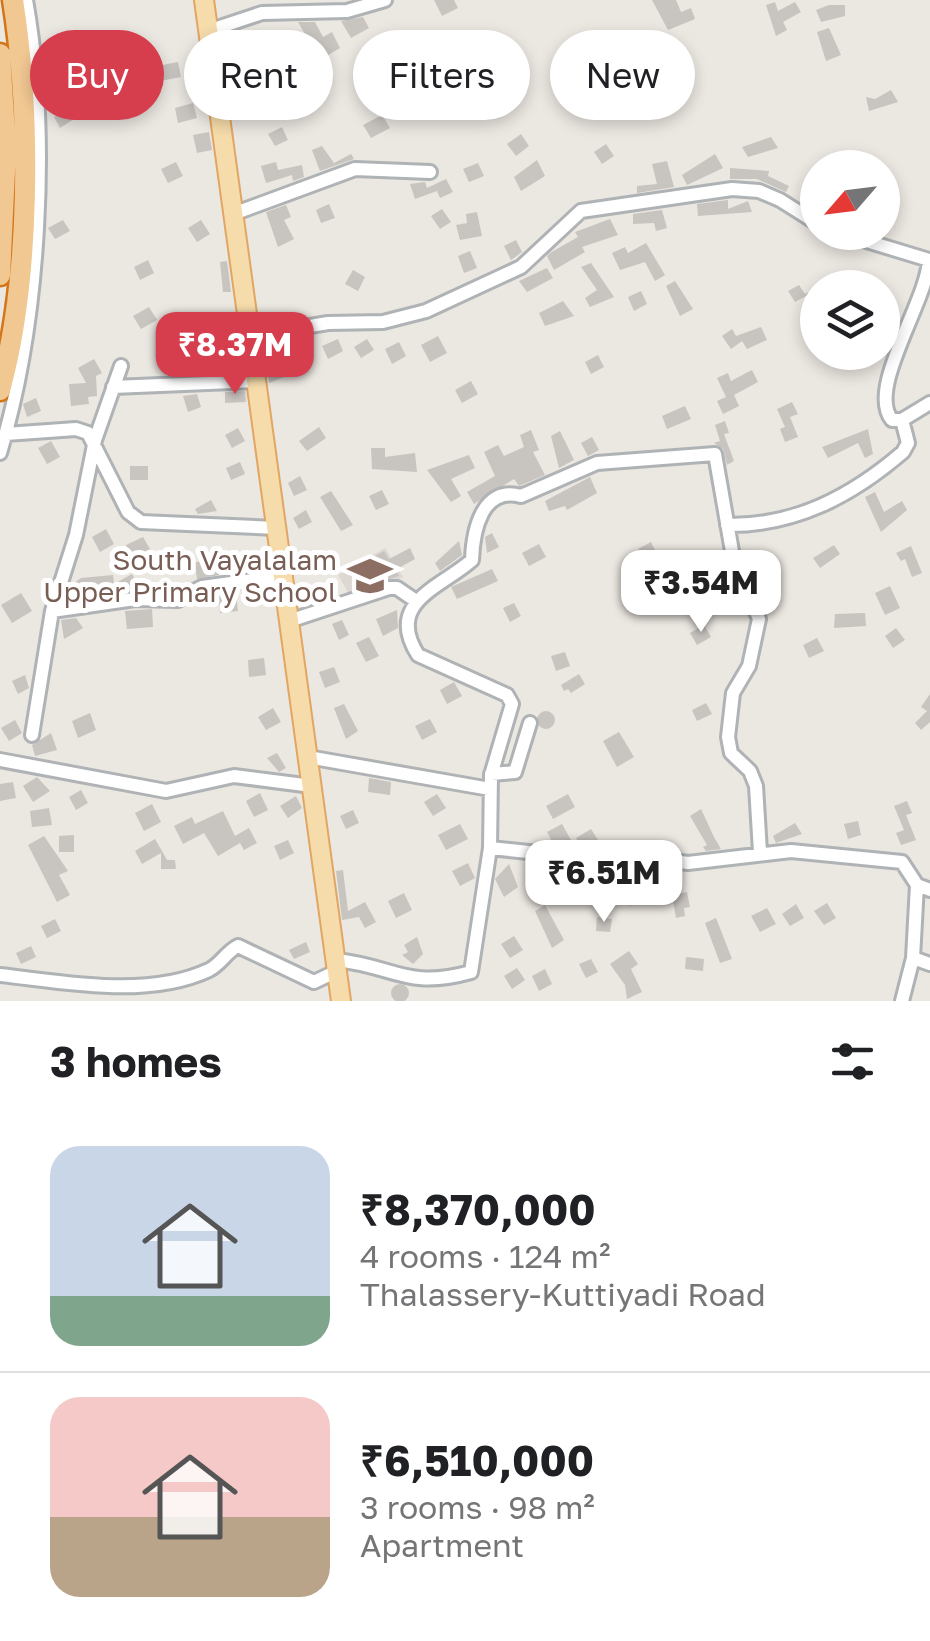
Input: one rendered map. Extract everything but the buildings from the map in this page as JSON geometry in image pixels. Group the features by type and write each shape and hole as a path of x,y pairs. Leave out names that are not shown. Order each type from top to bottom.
{"highway":[{"path":"0,390 16,296 22,202 22,89 13,0"},
{"path":"0,54 6,150 0,275"}],"main road":[{"path":"204,0 208,30"},
{"path":"221,120 341,1001"}],"street":[{"path":"0,454 28,318 36,234 38,98 26,0"},
{"path":"211,30 262,13 347,10 384,0"},
{"path":"234,214 355,169 430,172"},
{"path":"250,336 328,324 383,322 426,310 521,268 581,211 732,189 759,191 800,214"},
{"path":"896,250 929,260 925,287 883,391 887,416 902,420 930,402"},
{"path":"32,735 52,611 76,535 95,440 121,366"},
{"path":"114,387 256,380"},
{"path":"727,524 777,522 818,510 903,452 908,443 902,420"},
{"path":"6,434 76,429 95,440 128,512 141,522 276,528"},
{"path":"0,975 79,984 160,982 207,971 238,946 314,982 337,965 368,963 416,981 470,972 490,848 490,781 512,704 506,695 418,654 410,642 416,601 472,560 472,531 495,497 507,492 520,496 597,463 715,454 734,557 759,619 749,666 733,693 728,737 731,753 750,771 756,786 760,852"},
{"path":"52,611 135,599 178,600 202,587 283,576"},
{"path":"289,621 388,588 397,588 416,601"},
{"path":"308,757 490,781 514,772 530,724"},
{"path":"0,760 166,791 234,776 312,786"},
{"path":"490,848 567,856 622,853 688,863 760,852 891,860 908,868 924,887 902,1001"},
{"path":"912,958 930,964"}],"shaded area":[{"name":"South Vayalalam Upper Primary School","path":"385,548 403,577 355,605 338,575"}],"place":[{"name":"South Vayalalam Upper Primary School","path":"370,576"}]}
